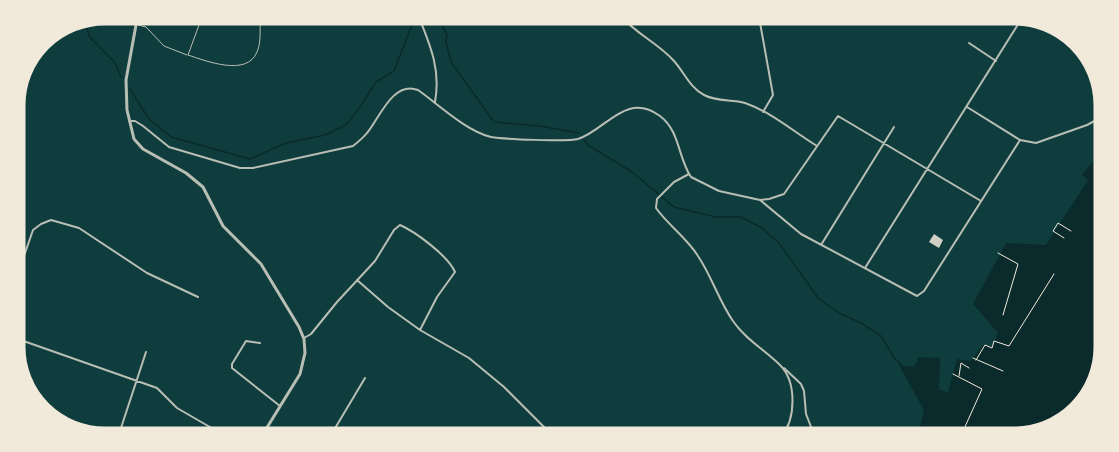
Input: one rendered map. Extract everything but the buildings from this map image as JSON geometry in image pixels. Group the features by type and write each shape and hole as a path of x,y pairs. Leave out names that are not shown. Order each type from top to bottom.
{"street":[{"path":"136,24 126,80 129,121 134,139 143,149 186,173 203,187 223,226 261,264 304,339 303,365 267,428"},
{"path":"421,24 435,59 438,77 435,102"},
{"path":"628,24 661,48 699,92 715,99 747,104 817,146"},
{"path":"760,24 773,95 763,112"},
{"path":"865,268 1018,24"},
{"path":"969,43 996,61"},
{"path":"129,121 143,126 169,147 233,167 253,168 353,146 369,130 385,105 405,89 414,88 484,135 507,138 576,139 625,111 650,110 666,122 673,131 688,174 702,184 731,195 768,200 784,194 838,116 981,201"},
{"path":"967,106 1020,140 1036,143 1095,121"},
{"path":"821,245 894,127"},
{"path":"759,200 787,224 821,245 917,296 924,291 1020,140"},
{"path":"688,174 667,188 657,199 656,208 698,256 734,324 801,384 804,391 806,414 811,428"},
{"path":"24,256 31,235 41,224 51,220 79,228 147,273 198,297"},
{"path":"304,339 311,334 375,261 394,230 400,225 439,252 455,270 455,274 437,297 420,330"},
{"path":"357,280 388,307 420,330 462,354 482,369 545,428"},
{"path":"24,341 157,388 177,408 212,428"},
{"path":"260,343 246,341 232,364 232,368 280,406"},
{"path":"121,428 146,352"},
{"path":"782,367 789,384 793,404 788,428"},
{"path":"334,428 365,378"}],"lane":[{"path":"136,24 146,27 164,46 225,66 250,60 257,53 261,24"},
{"path":"188,55 199,24"}],"path":[{"path":"1064,238 1053,231 1059,223 1071,231"},
{"path":"998,253 1018,264 1003,315"},
{"path":"976,360 985,345 992,348 994,341 1009,346 1054,274"},
{"path":"973,358 1003,371"},
{"path":"959,377 961,363 969,368"},
{"path":"953,374 982,388 964,428"}],"water":[{"path":"1094,160 1095,347 1087,383 1063,411 1035,425 1019,428 920,428 924,410 895,358 904,366 913,367 918,357 940,358 939,390 948,392 957,359 971,361 983,345 992,347 998,333 973,304 1006,243 1046,245 1088,180 1082,175"}],"waterway":[{"path":"130,89 149,119 171,137 250,159 286,143 325,135 346,125 376,82 394,71 412,24"},
{"path":"442,24 447,35 446,42 451,62 494,122 540,126 579,133"},
{"path":"87,27 89,36 115,63 121,77"},
{"path":"584,140 588,145 632,172 674,207 716,217 741,217 762,228 779,243 819,299 881,336 895,359"}]}
